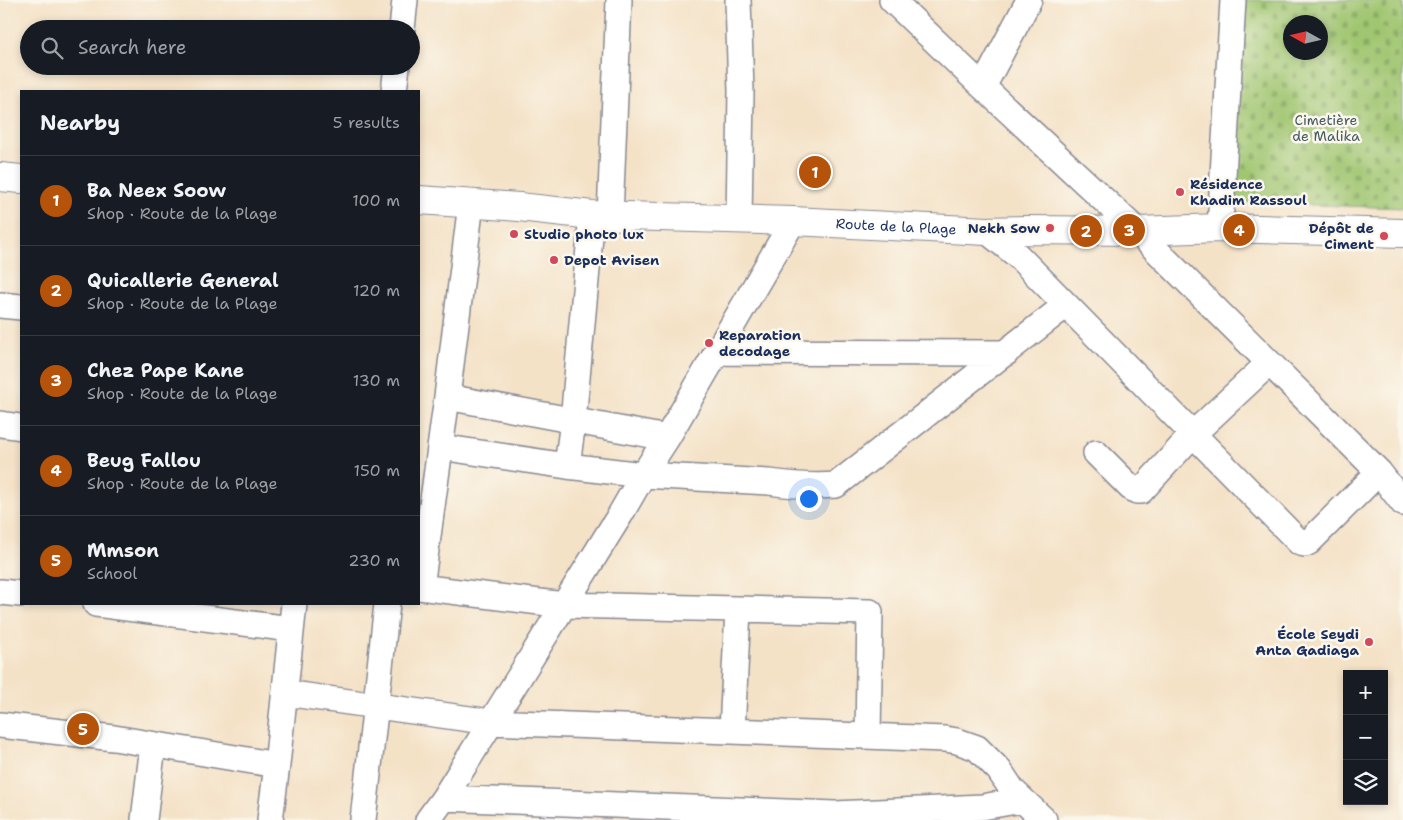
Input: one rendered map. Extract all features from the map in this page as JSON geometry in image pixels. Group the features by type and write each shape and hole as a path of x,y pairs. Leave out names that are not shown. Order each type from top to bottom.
{"main road":[{"path":"0,177 20,179"},
{"name":"Route de la Plage","path":"420,200 601,215 987,232 1025,230 1137,231 1220,228 1403,233"}],"street":[{"path":"403,20 405,0"},
{"path":"567,466 601,215 620,0"},
{"path":"738,0 741,91 739,220"},
{"path":"892,0 1137,231 1401,492"},
{"path":"983,87 1029,0"},
{"path":"1220,228 1233,0"},
{"path":"394,90 396,75"},
{"path":"471,203 447,397 420,587 564,605 870,612 868,736"},
{"path":"428,820 444,798 667,438 793,222"},
{"path":"987,232 1018,256 1300,543 1305,544 1309,542 1379,472"},
{"path":"0,305 20,307"},
{"path":"440,447 643,476 825,486 836,485 1066,305"},
{"path":"717,352 1006,353"},
{"path":"1096,453 1132,489 1141,491 1193,434 1269,363"},
{"path":"447,397 667,438"},
{"path":"0,424 20,427"},
{"path":"0,592 20,594"},
{"path":"112,605 162,608 291,629"},
{"path":"270,820 294,605"},
{"path":"363,820 387,605"},
{"path":"732,731 738,610"},
{"path":"285,693 491,722 957,741 977,748 999,770 1022,800 1044,820"},
{"path":"0,725 84,734 277,765"},
{"path":"144,820 153,745"},
{"path":"444,798 835,814 982,807 1022,800"}],"green space":[{"name":"Cimetière de Malika","path":"1238,0 1403,0 1403,208 1227,202"}],"place":[{"name":"Ba Neex Soow","path":"815,172"},
{"name":"Résidence Khadim Rassoul","path":"1180,192"},
{"name":"Nekh Sow","path":"1050,228"},
{"name":"Chez Pape Kane","path":"1129,230"},
{"name":"Beug Fallou","path":"1239,230"},
{"name":"Quicallerie General","path":"1086,231"},
{"name":"Studio photo lux","path":"514,234"},
{"name":"Dépôt de Ciment","path":"1384,236"},
{"name":"Depot Avisen","path":"554,260"},
{"name":"Reparation decodage","path":"709,343"},
{"name":"École Seydi Anta Gadiaga","path":"1369,642"},
{"name":"Mmson","path":"83,729"}]}
